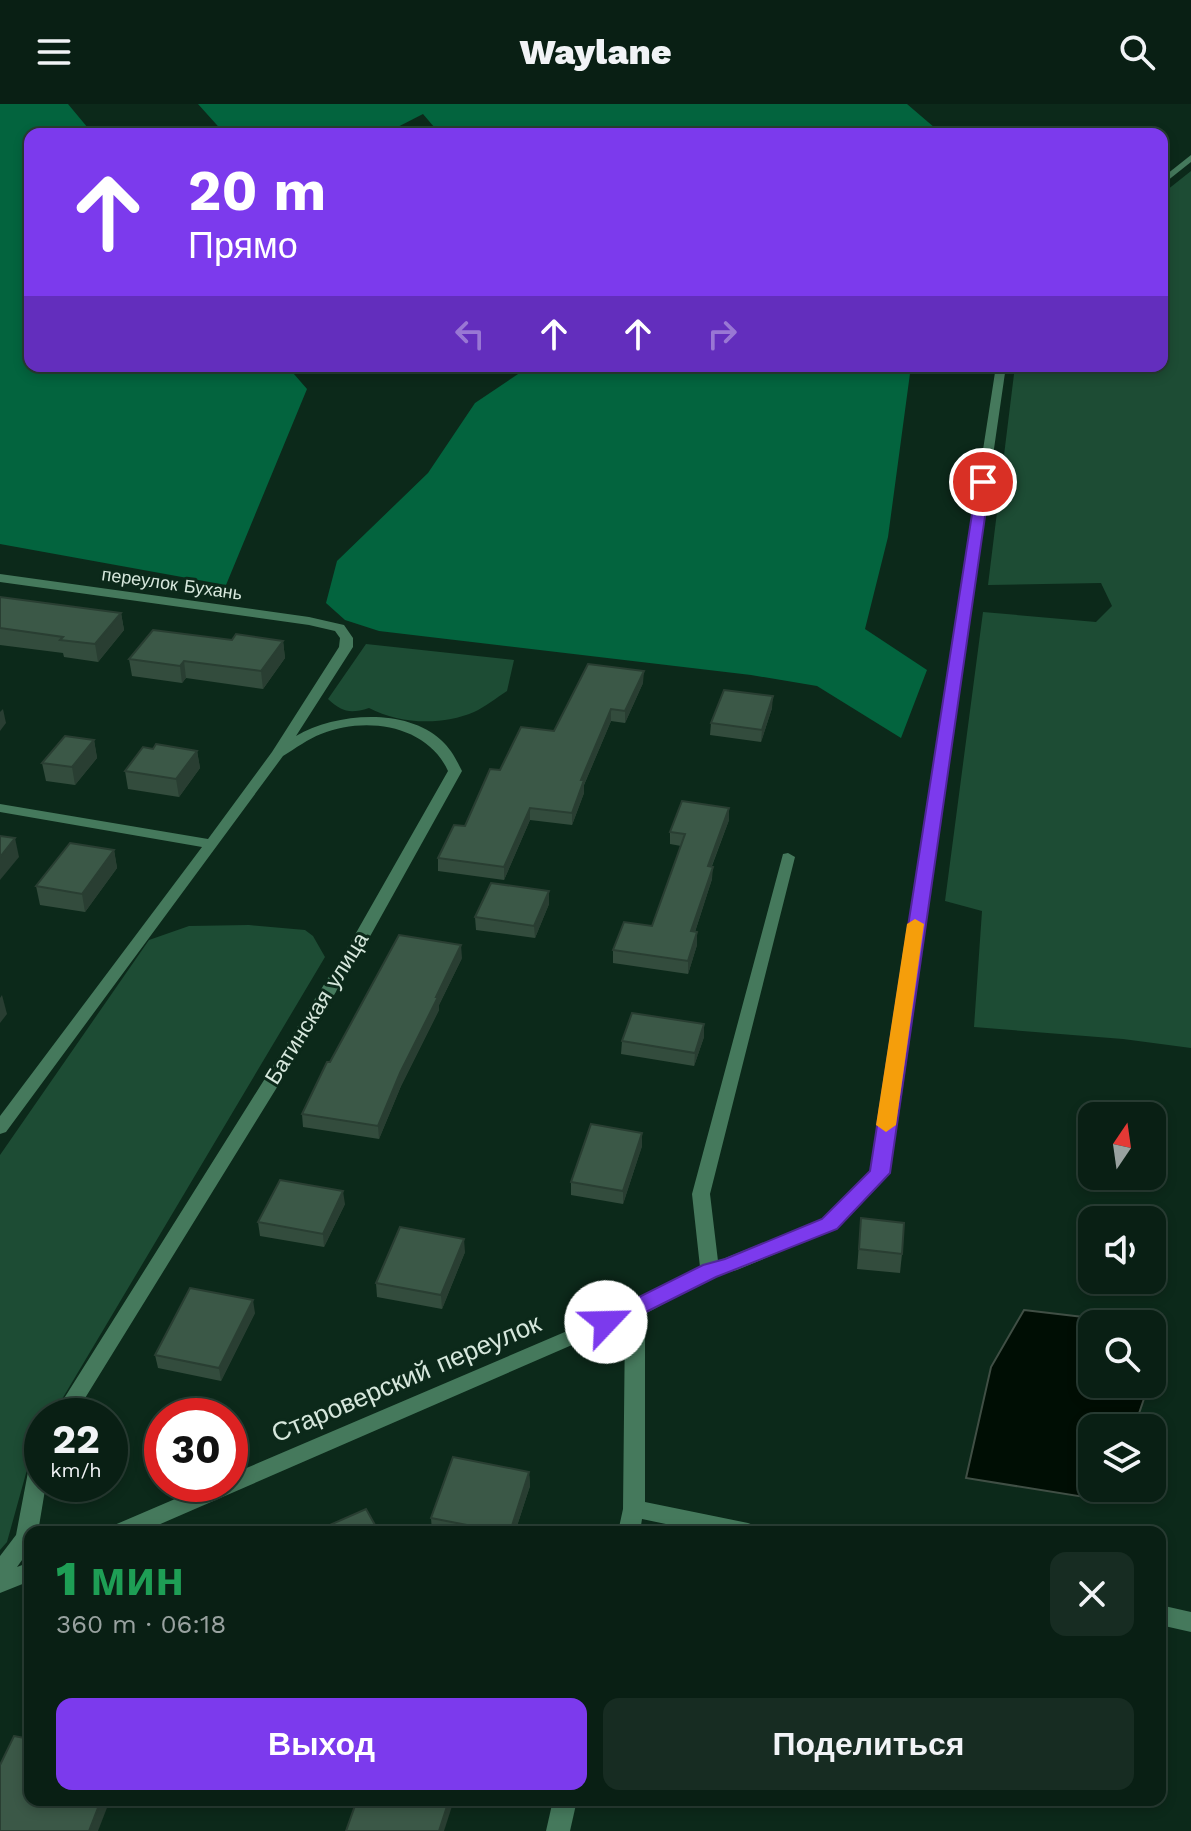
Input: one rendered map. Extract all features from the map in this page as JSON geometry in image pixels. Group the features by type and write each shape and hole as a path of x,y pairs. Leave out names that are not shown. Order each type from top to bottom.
{"street":[{"path":"1168,177 1191,158"},
{"name":"Староверский переулок","path":"134,1526 635,1310 710,1270 730,1265 829,1224 880,1173 1000,372"},
{"name":"переулок Бухань","path":"0,578 309,621 339,628"},
{"name":"Батинская улица","path":"1,1125 278,753 346,647 347,638 339,628"},
{"name":"Батинская улица","path":"74,1398 360,940 455,771 451,756 439,743 421,732 372,722 321,729 278,753"},
{"path":"0,808 212,844"},
{"path":"710,1270 701,1194 788,857"},
{"path":"630,1526 634,1509 635,1310"},
{"path":"28,1526 33,1502"},
{"path":"634,1509 718,1526"},
{"path":"0,1573 24,1541"},
{"path":"0,1584 24,1574"},
{"path":"1166,1616 1191,1622"},
{"path":"558,1831 564,1806"}],"green space":[{"path":"0,104 68,104 88,128 24,128 24,372 292,372 307,389 226,585 0,544"},
{"path":"198,104 907,104 935,128 435,128 423,114 396,128 220,128"},
{"path":"1191,171 1191,1048 1123,1039 974,1027 982,911 945,901 983,612 1096,622 1112,606 1101,583 988,585 1014,372 1168,372 1168,189"},
{"path":"521,372 910,372 888,537 865,629 927,670 901,738 817,686 751,675 379,631 345,620 326,603 337,561 428,473 475,403"},
{"path":"366,644 514,660 507,691 478,710 448,720 407,720 369,708 347,711 328,699"},
{"path":"249,925 305,930 313,936 325,957 63,1398 24,1398 24,1481 7,1542 0,1550 0,1155 149,940 189,926"}],"shaded area":[{"path":"1024,1310 1078,1316 1078,1398 1144,1398 1139,1414 1078,1414 1078,1496 966,1478 991,1367"}],"building":[{"path":"0,597 121,613 95,644 60,640 63,637 0,628"},
{"path":"153,630 232,640 236,634 283,641 261,671 184,661 180,666 129,659"},
{"path":"588,664 644,671 625,711 611,709 581,780 584,780 572,813 530,808 504,867 438,858 454,825 465,826 490,769 500,770 521,727 554,731"},
{"path":"724,690 773,696 762,730 711,723"},
{"path":"65,736 94,740 72,767 42,763"},
{"path":"156,744 197,751 176,779 125,771 143,747 153,749"},
{"path":"682,801 729,808 708,866 713,867 691,931 697,932 688,961 613,950 624,922 652,926 685,834 670,832"},
{"path":"0,836 15,838 0,857"},
{"path":"70,843 114,850 82,894 36,886"},
{"path":"491,883 549,891 534,926 475,917"},
{"path":"399,935 461,945 378,1126 302,1114 327,1062 330,1062"},
{"path":"632,1013 704,1024 695,1053 622,1041"},
{"path":"591,1124 642,1133 623,1191 571,1182"},
{"path":"280,1180 343,1191 323,1234 258,1222"},
{"path":"861,1218 904,1223 902,1254 859,1249"},
{"path":"400,1227 464,1239 441,1295 376,1283"},
{"path":"190,1288 253,1300 219,1368 155,1355"},
{"path":"453,1457 529,1472 512,1526 472,1526 431,1518"},
{"path":"366,1509 376,1526 328,1526"},
{"path":"14,1736 24,1738 24,1806 99,1806 89,1831 0,1831 0,1765"},
{"path":"355,1806 447,1806 439,1831 346,1831"}],"slow traffic":[{"path":"886,1125 915,924"}],"route":[{"path":"606,1322 710,1270 730,1265 829,1224 880,1173 892,1074 983,482"}]}
